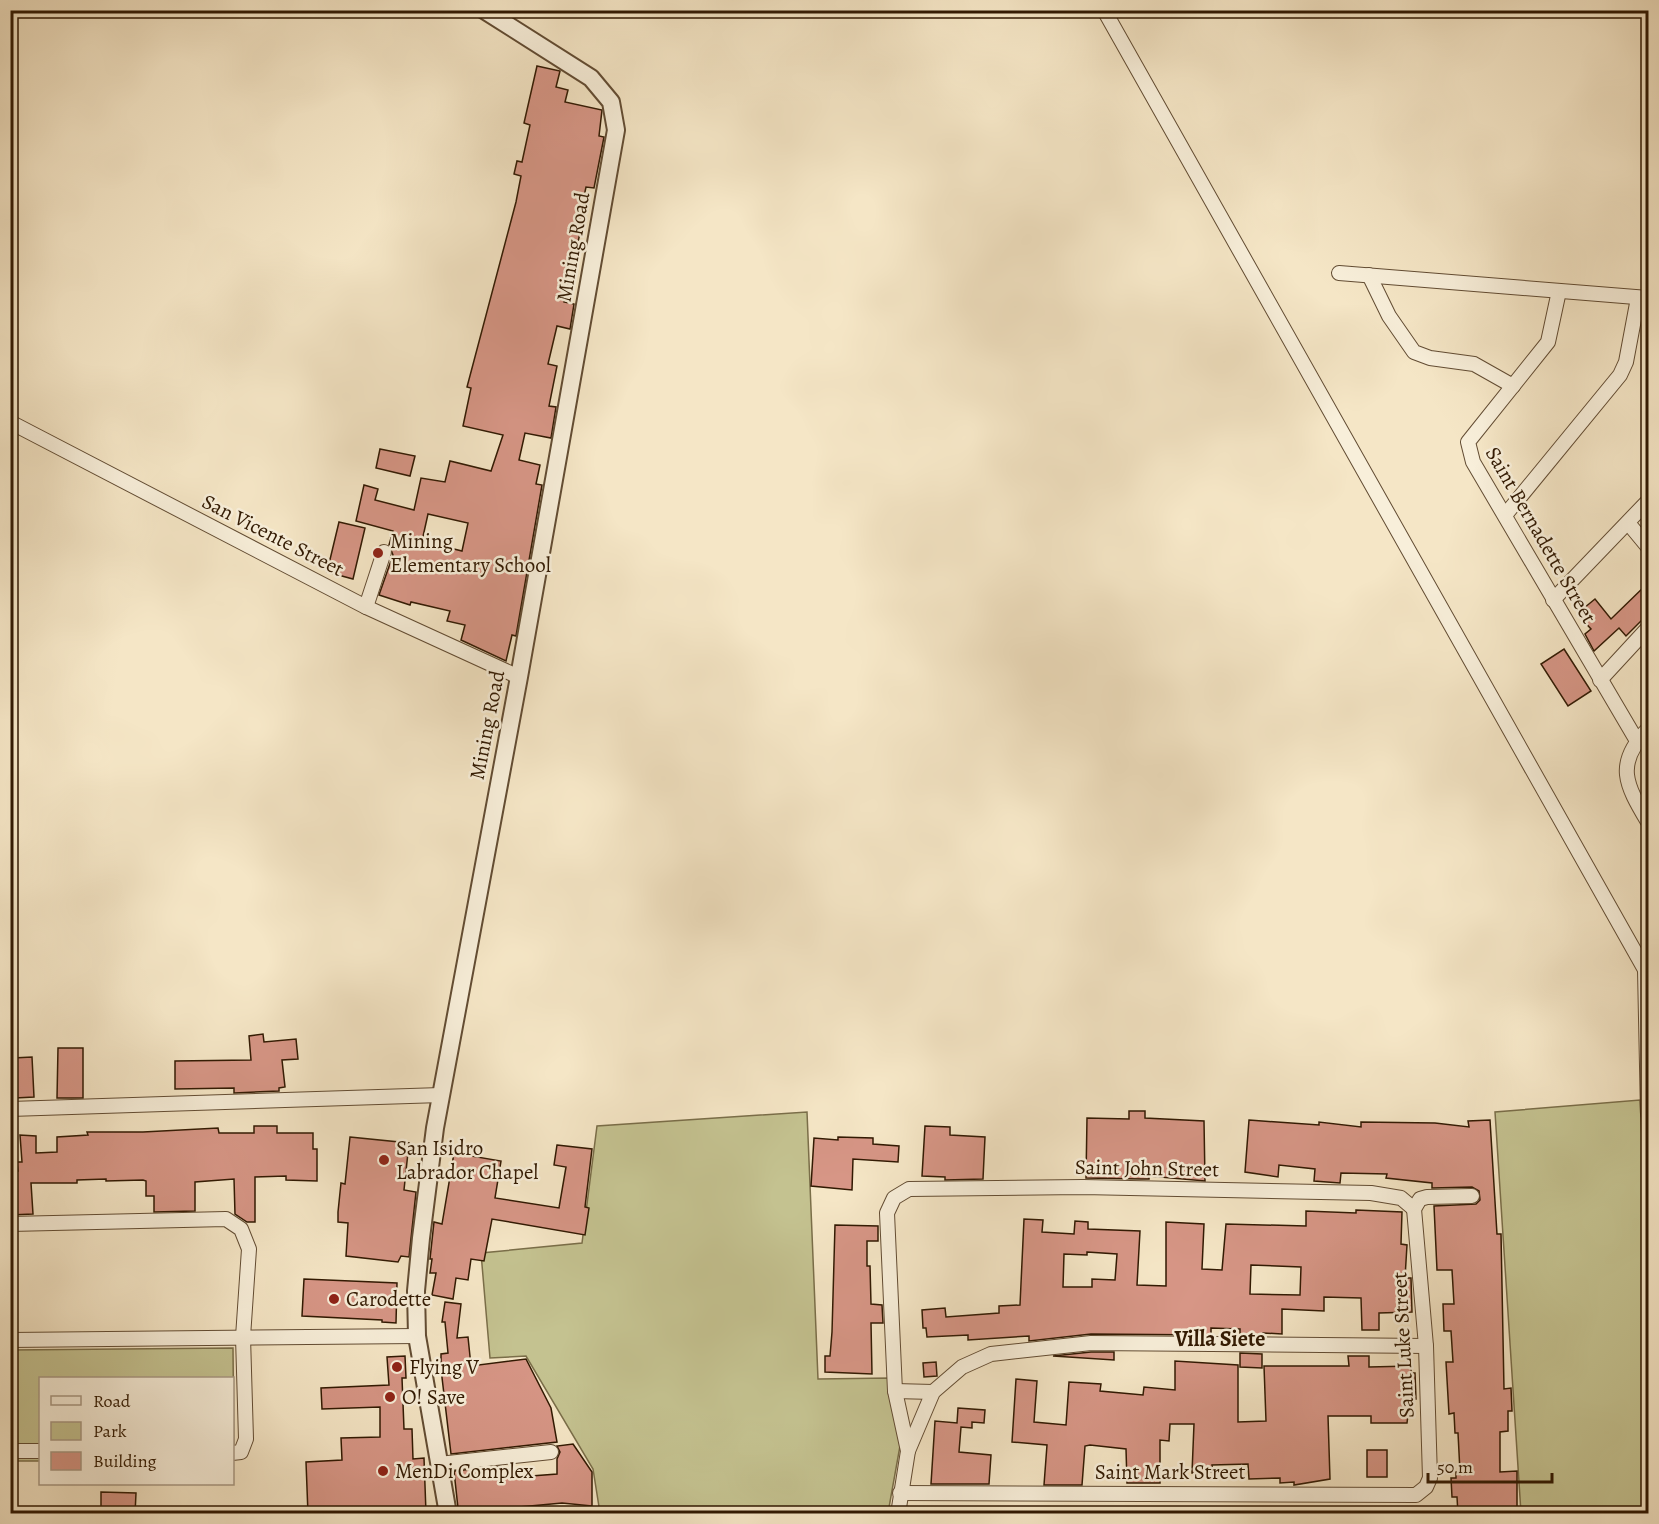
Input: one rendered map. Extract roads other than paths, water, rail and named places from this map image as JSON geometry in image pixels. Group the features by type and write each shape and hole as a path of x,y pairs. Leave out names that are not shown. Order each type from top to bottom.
{"street":[{"name":"Mining Road","path":"448,1514 417,1336 416,1291 421,1238 441,1095 519,678 616,130 611,102 591,78 484,10"},
{"path":"1104,10 1647,973 1648,1114"},
{"path":"1339,273 1643,298 1620,375 1506,514"},
{"path":"1369,275 1389,316 1414,352 1430,358 1474,364 1513,386"},
{"name":"Saint Bernadette Street","path":"1559,291 1548,342 1467,442 1473,462 1506,514 1553,600 1637,741"},
{"name":"San Vicente Street","path":"10,423 366,607 519,678"},
{"path":"1553,600 1629,524 1648,501"},
{"path":"1629,524 1648,547"},
{"path":"366,607 384,552"},
{"path":"1600,680 1648,628"},
{"path":"1648,729 1637,741 1628,761 1626,777 1648,822"},
{"path":"10,1109 441,1095"},
{"name":"Saint John Street","path":"895,1391 886,1213 894,1198 909,1189 1059,1187 1371,1193 1401,1198 1414,1209"},
{"path":"1414,1209 1420,1199 1426,1197 1472,1196"},
{"name":"Saint Luke Street","path":"1414,1209 1426,1346 1430,1478"},
{"path":"10,1224 226,1219 241,1229 249,1250 243,1337 246,1439 237,1453"},
{"path":"10,1340 417,1336"},
{"path":"898,1514 908,1451 933,1392 962,1367 991,1354 1091,1343 1426,1346"},
{"path":"908,1451 895,1391 933,1392"},
{"path":"10,1451 39,1451"},
{"path":"439,1464 551,1452"},
{"name":"Saint Mark Street","path":"900,1493 1416,1495 1426,1487 1430,1478"}],"place":[{"name":"Mining Elementary School","path":"378,553"},
{"name":"San Isidro Labrador Chapel","path":"384,1160"},
{"name":"Carodette","path":"334,1299"},
{"name":"Flying V","path":"397,1367"},
{"name":"O! Save","path":"390,1397"},
{"name":"MenDi Complex","path":"383,1471"}],"district":[{"name":"Villa Siete","path":"1220,1339"}]}
